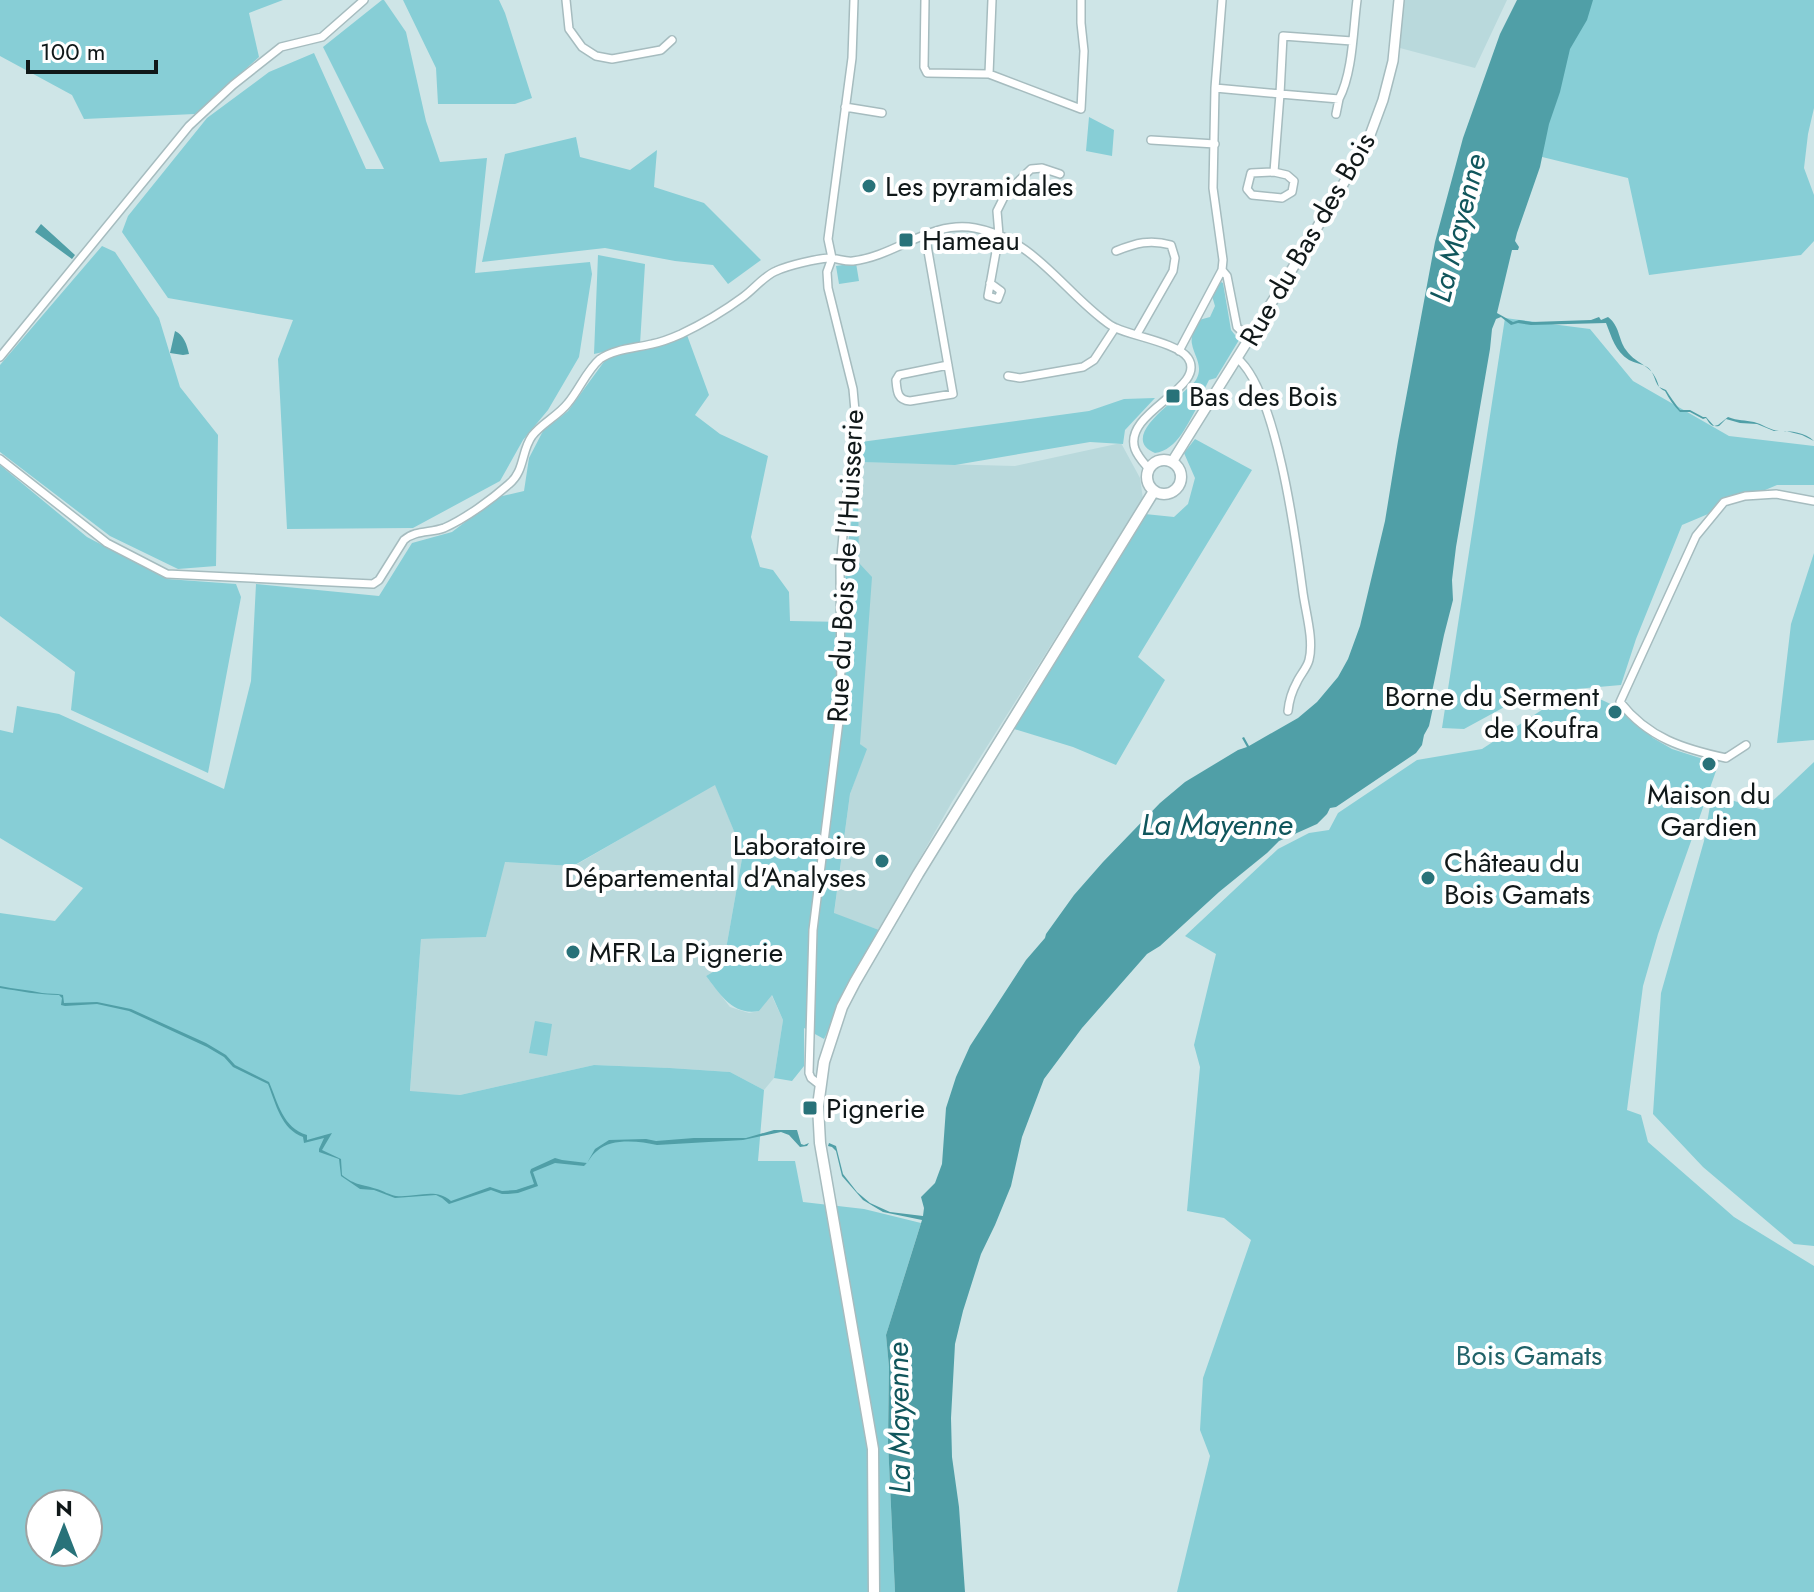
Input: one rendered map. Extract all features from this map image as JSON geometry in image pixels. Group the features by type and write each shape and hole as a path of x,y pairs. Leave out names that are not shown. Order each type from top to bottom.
{"main road":[{"path":"1161,460 1172,462 1180,470 1179,486 1165,494 1154,491 1148,483 1149,469 1161,460"},
{"path":"874,1592 873,1449 820,1143 820,1085 833,1032 855,982 918,874 1154,491"}],"street":[{"path":"0,357 189,126 233,85 281,47 322,37 364,0"},
{"path":"566,0 569,29 582,47 596,56 612,59 661,50 672,40"},
{"name":"Rue du Bois de l'Huisserie","path":"820,1085 809,1073 813,930 841,705 840,567 856,422 853,389 828,288 827,272 832,258 828,239 852,58 854,0"},
{"path":"925,0 924,67 927,73 989,74 1081,109 1084,51 1081,0"},
{"path":"989,74 992,0"},
{"path":"1179,351 1222,270 1213,188 1215,88 1222,0"},
{"path":"1336,114 1344,90 1357,0"},
{"name":"Rue du Bas des Bois","path":"1172,462 1366,146 1383,101 1393,61 1399,0"},
{"path":"1274,172 1283,36 1352,41"},
{"path":"1215,88 1339,99"},
{"path":"845,107 882,113"},
{"path":"1151,140 1215,144"},
{"path":"990,283 999,235 997,211 1006,193 1031,169 1042,168 1060,174"},
{"path":"1274,172 1287,175 1294,181 1292,192 1282,198 1252,195 1247,189 1251,173 1274,172"},
{"path":"0,459 107,543 167,574 373,584 379,580 409,535 443,528 461,519 512,482 519,473 531,437 567,405 597,361 617,351 657,343 681,334 741,298 777,270 832,258 853,261 877,255 925,234 962,226 999,235 1029,251 1089,308 1115,328 1179,351 1190,361 1187,380 1147,416 1135,432 1134,447 1149,469"},
{"path":"925,234 948,365 953,394 910,401 903,401 900,397 896,380 899,375 948,365"},
{"path":"1116,251 1136,243 1158,241 1171,245 1175,258 1173,271 1137,334"},
{"path":"1222,270 1227,276 1237,327 1249,338"},
{"path":"1008,376 1020,378 1083,367 1094,360 1115,328"},
{"path":"1237,358 1249,373 1268,416 1278,449 1299,558 1310,641 1309,662 1296,683 1288,711"},
{"path":"1746,745 1726,758 1693,751 1657,736 1620,702 1696,536 1724,502 1745,496 1776,494 1814,501"}],"shaded area":[{"path":"1399,0 1507,0 1475,68 1400,48"},
{"path":"1121,443 1140,478 1143,499 952,802 879,930 834,914 850,794 866,749 860,744 858,479 861,462 1015,466"},
{"name":"MFR La Pignerie","path":"715,784 743,853 723,966 706,976 730,1007 749,1013 759,1011 771,994 783,1020 774,1078 764,1090 730,1072 594,1065 460,1095 410,1092 421,939 486,937 504,862 574,866"}],"green space":[{"path":"0,0 283,0 249,13 259,57 195,114 84,119 72,95 0,56"},
{"path":"382,0 406,32 426,121 440,162 487,158 475,273 590,262 592,274 579,357 548,410 523,440 500,481 413,528 287,529 278,359 293,320 168,298 122,232 128,216 207,118 269,72 314,53 366,169 384,169 323,47"},
{"path":"403,0 499,0 532,98 515,104 438,104 436,68"},
{"path":"1585,0 1814,0 1814,108 1804,168 1814,195 1814,241 1801,255 1649,275 1628,178 1534,155"},
{"path":"1089,117 1114,130 1112,156 1086,151"},
{"path":"576,137 580,157 630,170 657,150 654,187 704,203 761,260 728,284 713,265 605,248 482,262 505,154"},
{"path":"102,246 115,252 159,318 180,387 218,435 216,566 178,569 110,536 0,452 0,365"},
{"path":"598,255 645,264 640,344 594,354"},
{"path":"856,263 859,281 839,284 836,266"},
{"path":"1221,282 1231,330 1239,340 1216,378 1209,380 1182,434 1170,447 1155,453 1145,446 1143,437 1147,426 1196,380 1199,366 1192,344 1193,335 1199,320 1210,317 1215,306 1212,296"},
{"path":"1505,318 1590,329 1633,381 1729,436 1814,446 1814,485 1777,485 1682,525 1621,685 1530,693 1464,729 1442,728"},
{"path":"687,335 709,395 695,415 720,434 768,456 751,537 760,567 773,570 789,592 790,621 846,622 845,562 858,479 859,563 872,577 860,744 867,749 850,794 834,913 879,930 824,1039 804,1028 804,1066 792,1081 774,1078 783,1020 772,995 759,1011 742,1010 728,1002 706,976 723,966 743,853 715,785 573,866 505,862 486,937 421,939 410,1091 460,1095 594,1065 730,1072 764,1090 758,1161 795,1161 803,1202 864,1209 921,1223 886,1335 895,1592 0,1592 0,913 55,921 83,888 0,838 0,730 13,733 17,706 59,714 224,789 251,681 256,584 379,596 412,543 452,532 498,497 524,491 529,458 543,431 568,411 606,359"},
{"path":"1155,398 1125,430 1123,444 1090,442 955,465 861,462 861,442 1089,411 1124,399"},
{"path":"1195,439 1252,470 1138,657 1165,680 1116,765 1073,747 1014,729 1145,514 1174,517 1188,504 1195,478 1184,453"},
{"path":"0,465 87,537 167,579 236,584 241,597 208,773 71,710 75,672 0,616"},
{"path":"1814,553 1814,740 1777,743 1791,624"},
{"name":"Bois Gamats","path":"1566,697 1588,697 1619,708 1653,738 1672,749 1700,758 1716,771 1658,934 1643,986 1627,1110 1641,1115 1648,1142 1734,1217 1814,1266 1814,1592 1177,1592 1210,1456 1200,1430 1203,1378 1251,1240 1224,1218 1187,1211 1200,1067 1194,1045 1216,954 1185,936 1278,849 1309,833 1329,830 1338,813 1417,760 1482,749"},
{"path":"1814,762 1814,1246 1794,1244 1703,1167 1653,1114 1661,993 1704,841 1712,794 1763,810"},
{"path":"535,1021 552,1024 547,1056 529,1053"}],"water":[{"name":"La Mayenne","path":"1517,0 1593,0 1587,20 1570,49 1540,167 1517,233 1515,241 1519,247 1512,250 1497,313 1513,322 1591,320 1599,317 1601,320 1608,317 1615,324 1626,350 1645,366 1620,353 1606,323 1511,325 1501,317 1496,319 1456,547 1453,600 1432,692 1434,703 1422,745 1416,753 1330,808 1317,824 1279,841 1147,954 1082,1028 1044,1079 1022,1137 1011,1186 981,1254 955,1344 952,1457 965,1592 895,1592 886,1335 922,1220 883,1212 863,1200 842,1176 836,1151 828,1146 829,1143 836,1146 843,1174 870,1203 890,1212 923,1216 921,1197 935,1183 942,1164 946,1108 970,1046 1026,960 1074,895 1160,803 1185,782 1247,747 1242,738 1249,746 1298,718 1317,702 1338,677 1360,626 1385,521 1435,242 1463,138 1500,34"},
{"path":"41,224 75,255 72,259 35,232"},
{"path":"175,331 183,338 189,354 170,353"},
{"path":"1660,387 1666,390 1680,410 1690,410 1706,417 1714,426 1706,418 1680,412"},
{"path":"1728,417 1779,431 1726,419 1719,426 1714,426"},
{"path":"0,986 63,995 64,1003 97,1002 131,1009 206,1043 226,1055 235,1065 269,1082 287,1121 307,1135 307,1140 332,1133 322,1150 341,1159 342,1175 355,1183 394,1195 432,1194 445,1197 451,1201 490,1187 502,1191 534,1184 531,1169 555,1158 587,1163 584,1166 555,1163 533,1172 538,1186 518,1193 502,1194 491,1190 449,1204 436,1195 395,1198 374,1190 360,1189 341,1176 339,1159 319,1152 324,1138 304,1143 303,1137 289,1128 280,1115 268,1084 233,1067 224,1057 207,1047 129,1011 97,1004 65,1006 61,1005 59,995 22,992"},
{"path":"774,1130 797,1130 801,1144 809,1143 800,1147 789,1135 781,1132 743,1140 657,1145 617,1142 603,1147 587,1163 595,1149 609,1140 746,1138"}],"place":[{"name":"Les pyramidales","path":"869,186"},
{"name":"Hameau","path":"906,240"},
{"name":"Bas des Bois","path":"1173,396"},
{"name":"Borne du Serment de Koufra","path":"1615,712"},
{"name":"Maison du Gardien","path":"1709,764"},
{"name":"Laboratoire Départemental d'Analyses","path":"882,861"},
{"name":"Château du Bois Gamats","path":"1428,878"},
{"name":"MFR La Pignerie","path":"573,952"},
{"name":"Pignerie","path":"810,1108"}]}
